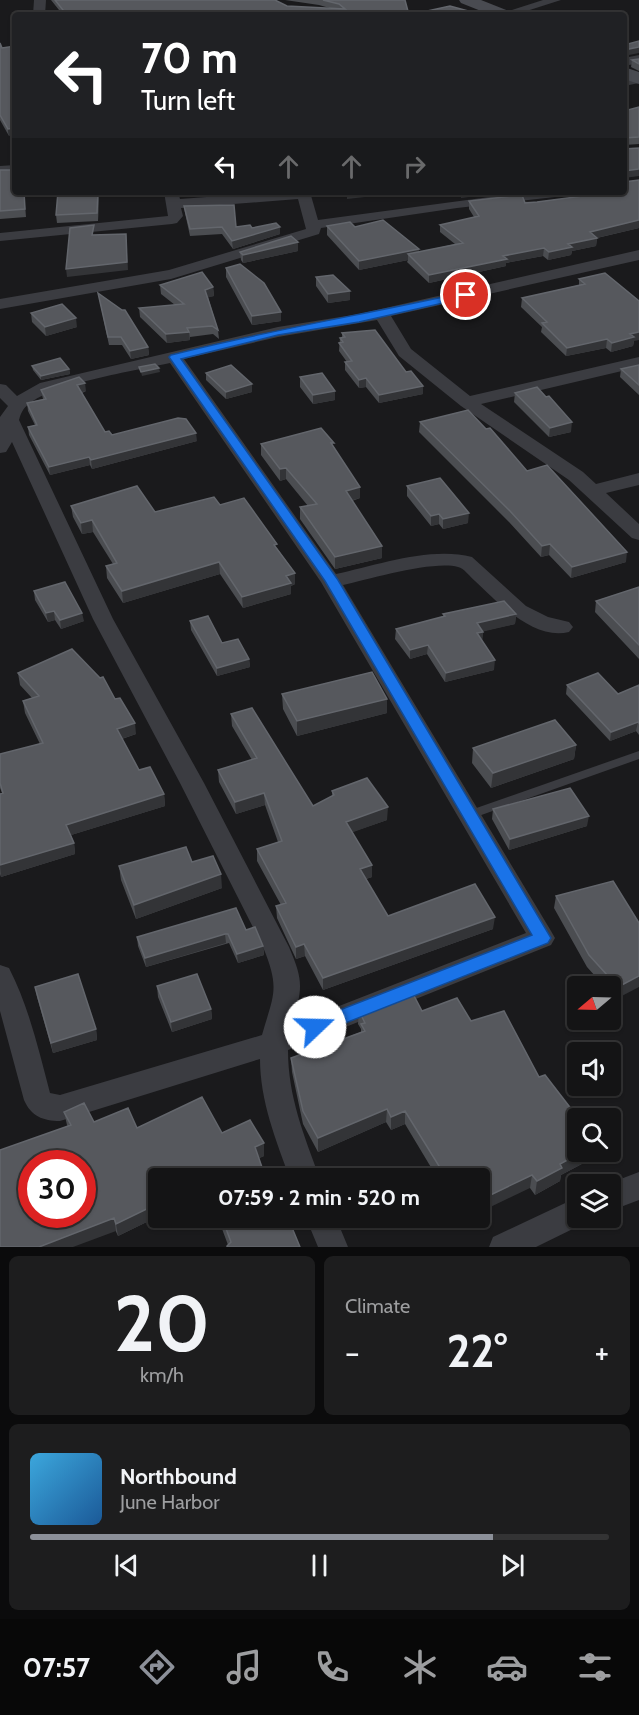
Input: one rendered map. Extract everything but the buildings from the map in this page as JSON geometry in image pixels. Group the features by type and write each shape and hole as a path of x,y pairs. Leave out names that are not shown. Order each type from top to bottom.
{"street":[{"path":"467,0 496,12"},
{"path":"513,12 555,0"},
{"path":"0,237 166,222 175,218 172,198 251,195"},
{"path":"0,304 171,274 314,231 304,195"},
{"path":"312,225 537,195"},
{"path":"0,448 13,411 25,396 46,387 278,332 381,314 639,255"},
{"path":"381,314 405,352 467,402 576,476 639,534"},
{"path":"0,976 15,1015 38,1100 48,1108 60,1108 274,1043 542,938 332,580 174,357"},
{"path":"467,402 639,362"},
{"path":"0,390 13,411 26,454 103,620 192,783 286,970 289,987 274,1043 274,1078 283,1118 301,1168"},
{"path":"0,453 26,454"},
{"path":"592,491 639,479"},
{"path":"332,580 438,559 465,561 519,611 541,622 562,627"},
{"path":"621,1193 639,1186"},
{"path":"504,1247 567,1216"},
{"path":"325,1228 333,1247"}],"lane":[{"path":"469,815 639,755"}],"route":[{"path":"315,1027 542,938 332,580 174,357 278,332 359,319 466,295"}]}
